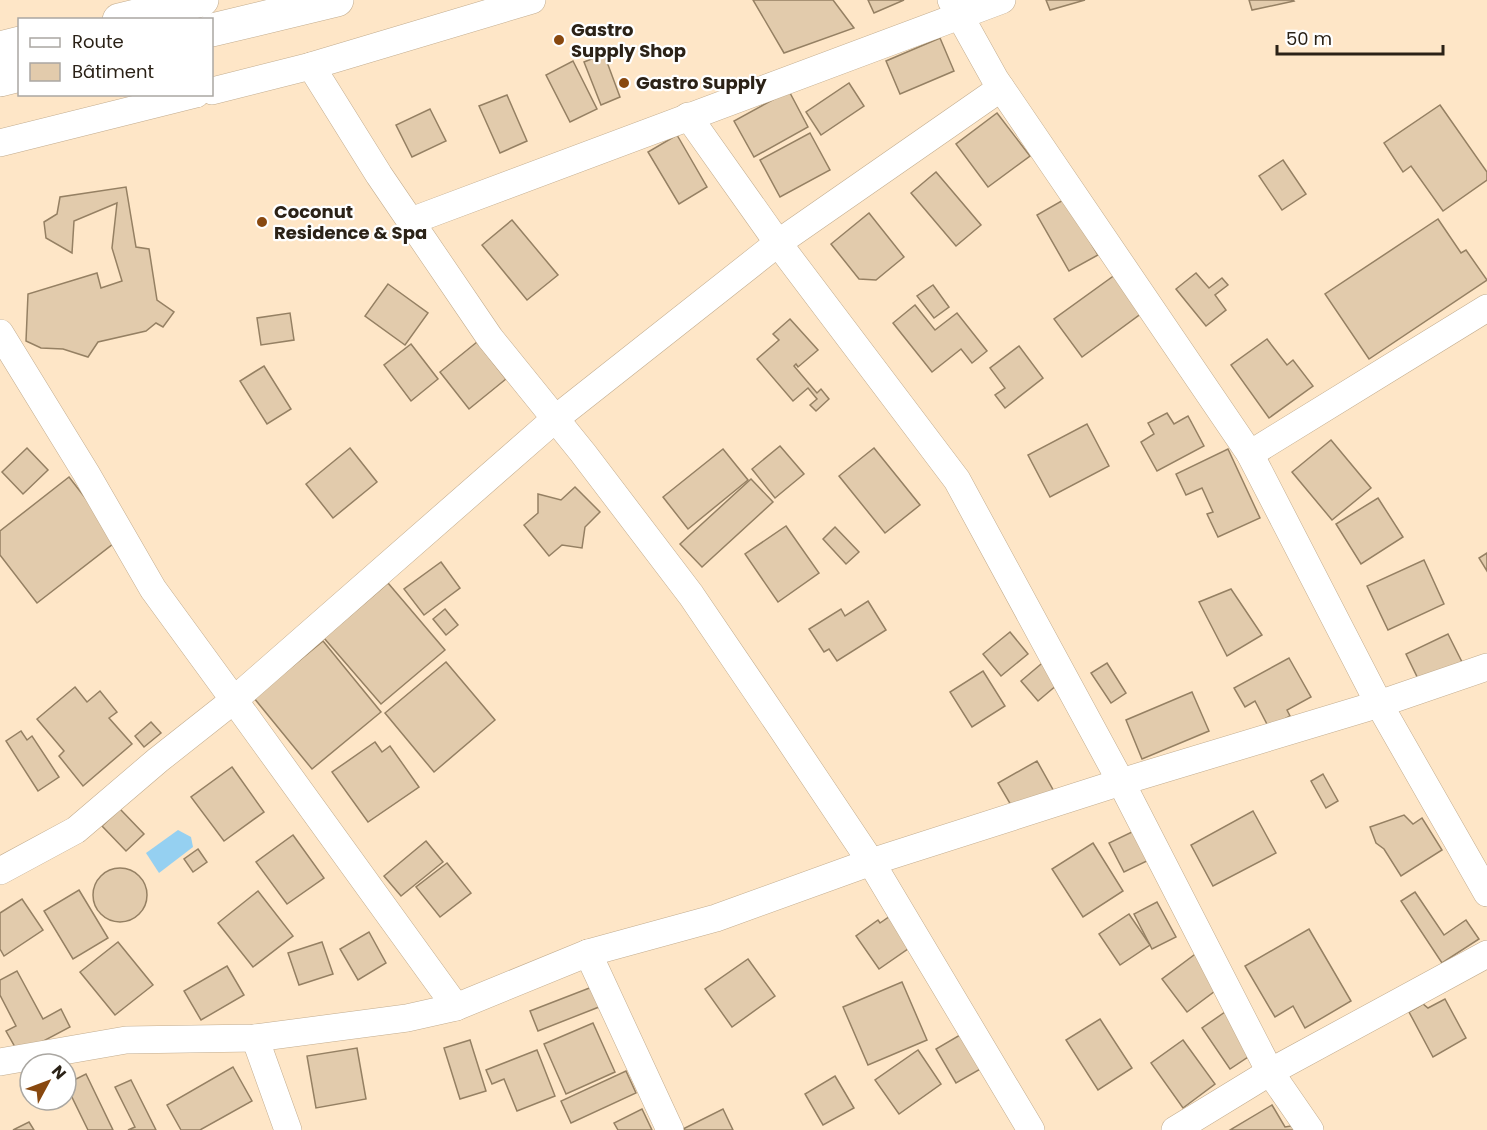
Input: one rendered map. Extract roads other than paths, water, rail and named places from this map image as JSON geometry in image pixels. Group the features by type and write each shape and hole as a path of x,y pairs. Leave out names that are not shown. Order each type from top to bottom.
{"main road":[{"path":"127,18 202,0"},
{"path":"213,30 337,0"},
{"path":"0,48 18,44"},
{"path":"0,80 18,76"}],"street":[{"path":"213,91 312,66 532,0"},
{"path":"411,221 688,116 955,8 1002,0"},
{"path":"955,8 1001,88 1250,454 1379,704 1487,893"},
{"path":"312,66 379,175 490,338 691,595 871,862 1030,1130"},
{"path":"0,871 76,830 158,760 234,700 555,419 778,243 1001,88"},
{"path":"0,143 188,96"},
{"path":"688,116 778,243 957,480 1121,782 1270,1072 1310,1130"},
{"path":"1250,454 1487,309"},
{"path":"0,333 86,473 153,589 456,1007"},
{"path":"0,1062 126,1040 255,1038 407,1018 456,1007 588,953 716,918 871,862 1121,782 1379,704 1487,667"},
{"path":"588,953 669,1130"},
{"path":"1175,1130 1270,1072 1487,954"},
{"path":"255,1038 288,1130"}],"water":[{"path":"178,830 191,837 193,847 159,873 146,853"}],"place":[{"name":"Gastro Supply Shop","path":"559,40"},
{"name":"Gastro Supply","path":"624,83"},
{"name":"Coconut Residence & Spa","path":"262,222"}]}
